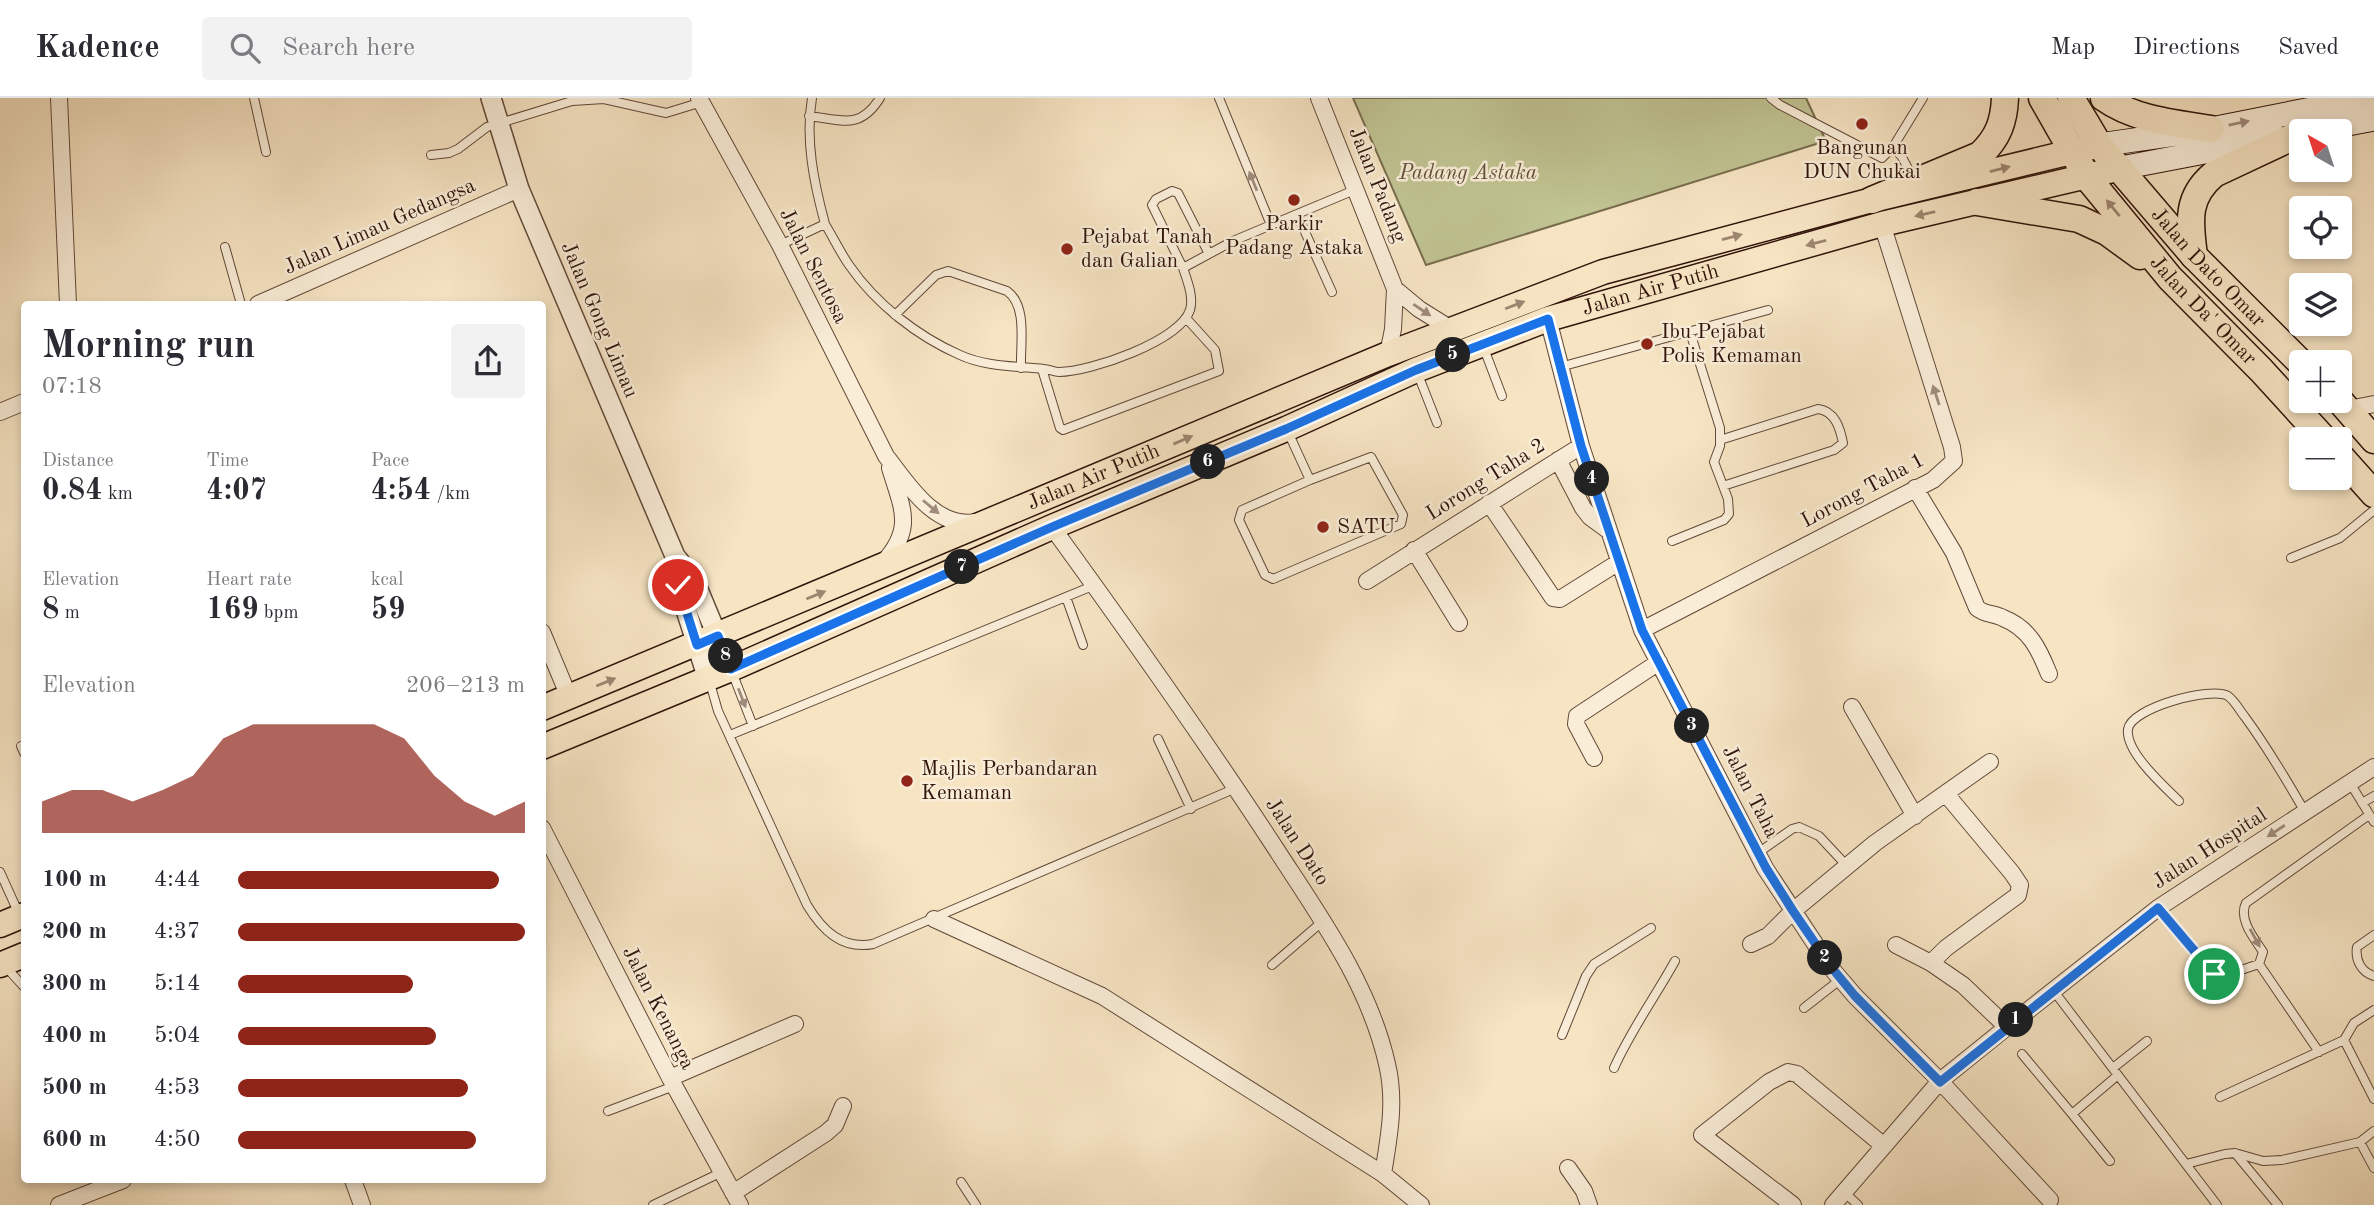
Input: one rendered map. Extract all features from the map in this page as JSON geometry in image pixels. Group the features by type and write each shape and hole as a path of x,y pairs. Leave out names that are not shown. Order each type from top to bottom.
{"highway":[{"path":"1877,212 1915,182 1980,155 1993,143 2003,124 2006,98"},
{"name":"Jalan Da' Omar","path":"2042,98 2087,177 2169,278 2261,370 2313,427"},
{"name":"Jalan Dato Omar","path":"2071,98 2099,145 2194,256 2289,351"},
{"path":"2104,98 2117,107 2150,118 2211,129"},
{"path":"2194,256 2190,216 2193,199 2203,184 2214,174 2289,139"},
{"path":"1977,202 2079,219 2107,232 2169,278"},
{"path":"2354,405 2374,440"},
{"path":"2352,469 2374,494"}],"main road":[{"path":"2099,145 2211,129 2367,98"},
{"path":"2352,123 2374,119"},
{"path":"2121,168 2289,135"},
{"name":"Jalan Air Putih","path":"546,745 708,679 1052,527 1482,343 1877,212 2071,151 2099,145"},
{"name":"Jalan Air Putih","path":"546,706 875,571 1388,354 1603,272 1877,212 1977,202 2121,168"}],"street":[{"name":"Jalan Gong Limau","path":"491,98 519,188 675,556 678,585 708,640 731,669"},
{"name":"Jalan Padang","path":"1320,98 1395,289"},
{"path":"62,99 68,301"},
{"name":"Jalan Sentosa","path":"701,100 780,245 886,456"},
{"name":"Jalan Limau Gedangsa","path":"272,301 519,188"},
{"name":"Lorong Taha 1","path":"1642,630 1933,480 1954,461 1952,447 1877,212"},
{"path":"1395,289 1419,309 1451,329"},
{"path":"1388,354 1395,289"},
{"name":"Jalan Taha","path":"1548,319 1581,446 1642,630 1758,853 1793,911 1855,996 2050,1200"},
{"path":"0,412 21,403"},
{"name":"Lorong Taha 2","path":"1367,581 1581,446"},
{"path":"886,456 922,499 949,521 968,523 998,517"},
{"path":"875,571 894,550 905,513 886,456"},
{"path":"1558,460 1583,508 1590,517 1609,531"},
{"path":"1915,488 1954,553 1977,608 2018,624 2038,648 2049,674"},
{"path":"1489,503 1553,598 1560,599 1619,562"},
{"name":"Jalan Dato","path":"1052,527 1236,788 1323,921 1357,981 1374,1020 1393,1094 1383,1174"},
{"name":"Lorong Taha 2","path":"1414,550 1459,623"},
{"name":"Jalan Gong Limau","path":"708,640 708,679"},
{"path":"1594,758 1576,724 1577,716 1659,662"},
{"path":"549,667 569,697"},
{"path":"1852,707 1915,816"},
{"path":"1751,944 1768,936 1793,911 1875,843 1990,762"},
{"name":"Jalan Hospital","path":"1838,1199 1940,1082 2007,1027 2158,908 2374,767"},
{"path":"1931,963 1946,948 2018,895 2020,890 2012,873 1946,794"},
{"name":"Jalan Kenanga","path":"546,836 672,1082 737,1199"},
{"path":"934,919 1102,996 1383,1174 1421,1205"},
{"path":"1896,944 1963,985 2007,1027"},
{"path":"672,1082 795,1024"},
{"path":"1793,1205 1702,1135 1769,1082 1788,1072 1797,1073 1884,1146"},
{"path":"737,1199 826,1133 835,1125 843,1105"},
{"path":"1568,1168 1584,1191 1589,1205"},
{"path":"59,1205 115,1183"},
{"path":"354,1183 362,1205"}],"lane":[{"path":"254,98 266,152"},
{"path":"812,98 809,116 814,185 825,224 850,267 895,315 931,341 963,357 1059,372 1085,368 1116,359 1162,337 1186,318 1191,307 1190,290 1183,268 1152,205 1156,199 1172,191 1178,193 1209,254"},
{"path":"809,116 850,122 863,118 880,98"},
{"path":"1219,98 1271,225"},
{"path":"1772,98 1780,105 1879,158 1885,157 1894,147 1923,98"},
{"path":"431,155 458,149 487,127 572,101 604,99 666,113 701,100"},
{"path":"1894,147 1915,182"},
{"path":"1183,268 1233,241 1357,189"},
{"path":"1297,214 1332,292"},
{"path":"780,245 825,224"},
{"path":"225,247 241,301"},
{"path":"895,315 936,275 948,271 1007,292 1015,297 1020,310 1021,368"},
{"path":"1560,367 1768,310"},
{"path":"1042,369 1060,428 1063,430 1219,371 1214,349 1186,318"},
{"path":"1672,541 1724,520 1729,514 1728,499 1714,462 1720,428 1690,332"},
{"path":"1482,343 1502,396"},
{"path":"1416,370 1437,423"},
{"path":"1720,440 1818,409 1830,413 1840,430 1843,443 1835,450 1723,486"},
{"path":"1286,429 1310,480"},
{"path":"1371,457 1403,515 1401,524 1273,579 1268,578 1239,520 1240,514 1242,510 1310,480 1371,457"},
{"path":"2291,558 2340,538 2374,510"},
{"path":"730,735 1095,585"},
{"path":"1066,597 1083,645"},
{"path":"731,669 753,726"},
{"path":"708,679 718,711 807,905 825,929 846,944 873,944 1236,788"},
{"path":"2179,802 2141,761 2129,739 2128,727 2132,721 2166,701 2216,692 2230,697 2269,749 2305,812"},
{"path":"1158,739 1191,809"},
{"path":"2259,964 2263,953 2243,917 2246,903 2372,818 2350,783"},
{"path":"2362,803 2374,796"},
{"path":"1758,853 1799,827 1819,836 1847,866"},
{"path":"0,872 15,919"},
{"path":"2158,908 2214,974 2220,977 2259,964"},
{"path":"1272,965 1323,921"},
{"path":"1562,1035 1586,976 1594,964 1651,928"},
{"path":"2374,935 2357,947 2356,955 2360,966 2374,976"},
{"path":"7,959 21,982"},
{"path":"1614,1068 1629,1035 1652,1003 1675,961"},
{"path":"2259,964 2319,1052"},
{"path":"1804,1008 1841,979"},
{"path":"2053,990 2217,1205"},
{"path":"2220,1097 2344,1040 2354,1023 2374,1010"},
{"path":"2344,1040 2374,1098"},
{"path":"2072,1114 2147,1041"},
{"path":"2022,1054 2110,1161"},
{"path":"608,1111 672,1082"},
{"path":"2186,1164 2235,1153 2263,1161 2282,1160 2360,1142 2374,1131"},
{"path":"2360,1142 2374,1168"},
{"path":"2235,1153 2278,1205"},
{"path":"653,1205 722,1172"},
{"path":"961,1182 976,1205"},
{"path":"1838,1199 1858,1205"}],"green space":[{"name":"Padang Astaka","path":"1353,98 1806,98 1826,141 1426,265"}],"place":[{"name":"Bangunan DUN Chukai","path":"1862,124"},
{"name":"Parkir Padang Astaka","path":"1294,200"},
{"name":"Pejabat Tanah dan Galian","path":"1067,249"},
{"name":"Ibu Pejabat Polis Kemaman","path":"1647,344"},
{"name":"SATU","path":"1323,527"},
{"name":"Majlis Perbandaran Kemaman","path":"907,781"}],"route":[{"path":"678,585 697,645 718,636 731,669 1416,370 1548,319 1581,446 1642,630 1766,868 1793,911 1855,996 1940,1082 2158,908 2214,974"}]}
